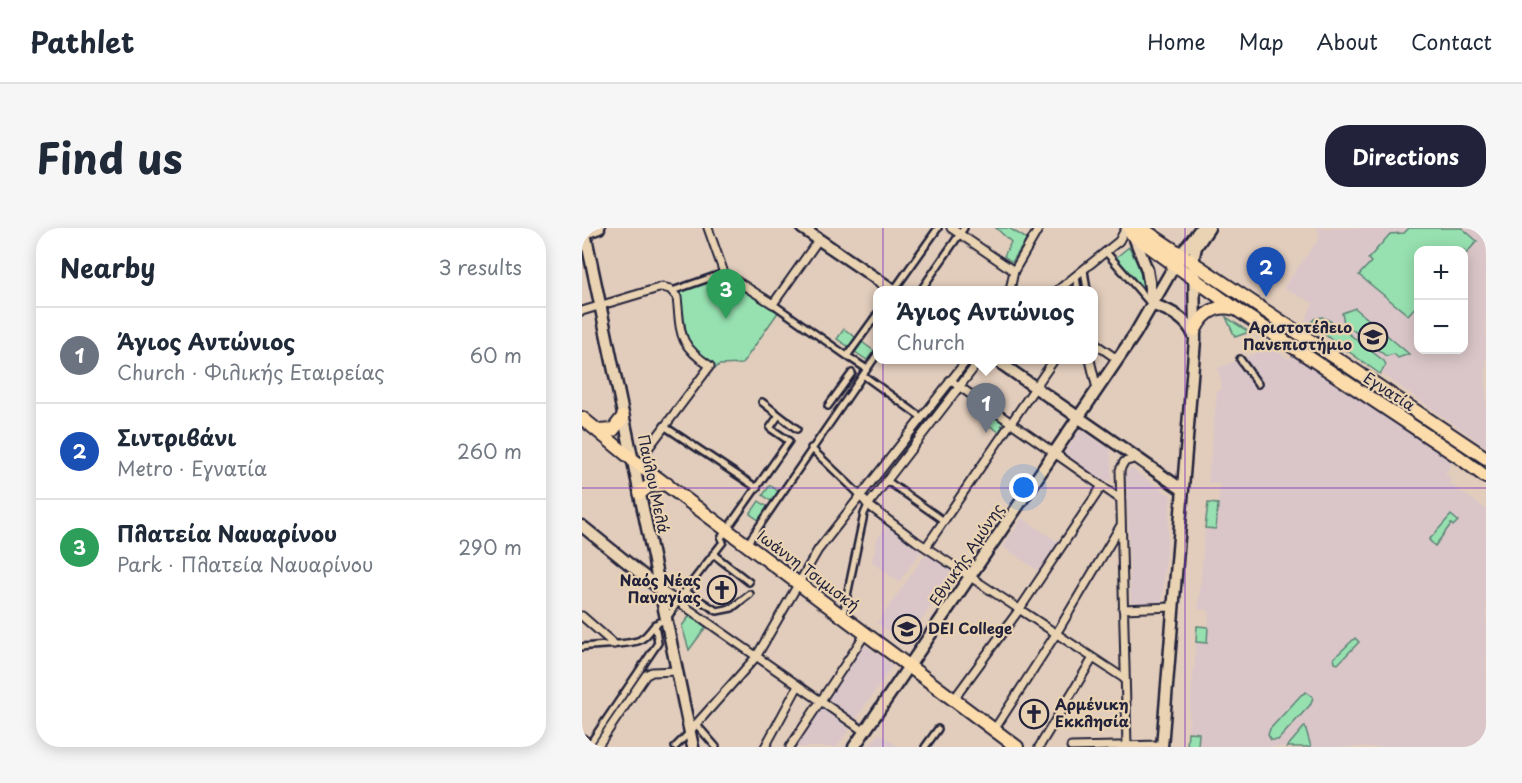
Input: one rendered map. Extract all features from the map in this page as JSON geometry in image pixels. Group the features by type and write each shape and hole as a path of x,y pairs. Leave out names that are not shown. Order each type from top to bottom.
{"main road":[{"path":"584,231 599,228"},
{"path":"802,228 887,286"},
{"name":"Εθνικής Αμύνης","path":"854,747 1097,389 1153,305 1178,259 1201,228"},
{"path":"1162,746 1195,334 1194,263 1196,247 1209,228"},
{"path":"1132,230 1148,270 1153,305 1179,316 1195,334"},
{"name":"Εγνατία","path":"1132,230 1178,259 1194,263 1486,458"},
{"name":"Παύλου Μελά","path":"584,231 677,671 693,728 693,747"},
{"name":"Εγνατία","path":"1178,259 1194,279 1236,309 1460,457 1486,477"},
{"path":"1195,334 1202,319 1211,311 1223,307 1236,309"},
{"path":"1002,364 1183,490"},
{"path":"598,431 613,430 623,417"},
{"name":"Ιωάννη Τσιμισκή","path":"582,418 632,459 1017,747"},
{"path":"639,494 649,486 668,484"},
{"path":"582,526 660,589"},
{"path":"582,741 589,747"}],"street":[{"path":"708,228 724,273 867,369"},
{"path":"897,286 938,228"},
{"path":"951,228 962,231 1014,271"},
{"path":"1011,286 1014,271 1040,228"},
{"path":"1064,286 1132,230"},
{"path":"924,286 962,231"},
{"path":"773,304 819,240"},
{"path":"1106,252 1153,305"},
{"path":"1084,270 1087,286"},
{"path":"582,311 662,287 670,289 724,273"},
{"path":"1076,276 1077,286"},
{"path":"643,467 647,450 710,366 689,349 681,336 677,297 670,289"},
{"path":"848,356 873,320"},
{"path":"1098,346 1117,359"},
{"path":"1240,359 1258,384"},
{"path":"747,544 873,360"},
{"path":"675,747 756,657 818,550 964,364"},
{"path":"843,615 864,514 868,505 977,364"},
{"path":"926,547 1050,364"},
{"path":"1091,364 1097,389"},
{"path":"828,406 852,373"},
{"path":"863,375 921,417"},
{"path":"950,380 1120,499"},
{"path":"762,402 797,429"},
{"path":"582,647 641,640 655,624 666,620 723,542 721,538 789,441 770,428 779,415"},
{"path":"664,426 757,488"},
{"path":"812,448 868,505 970,577 1125,679"},
{"path":"1127,746 1120,467 1126,461 1137,458"},
{"path":"886,480 944,521"},
{"path":"954,699 1019,610 1102,486"},
{"path":"994,730 1056,634 1121,525"},
{"path":"713,554 749,582"},
{"path":"660,589 865,732"},
{"path":"685,591 717,611 732,608 750,594"},
{"path":"1123,609 1173,607"},
{"path":"582,616 614,644"},
{"path":"589,747 658,643 655,624"},
{"path":"790,747 866,633"},
{"path":"1040,747 1093,658"},
{"path":"597,747 646,675 652,672 677,671"},
{"path":"765,747 798,686"},
{"path":"693,728 716,747"},
{"path":"925,747 938,729"},
{"path":"1071,747 1162,746"}],"shaded area":[{"name":"Αριστοτέλειο Πανεπιστήμιο","path":"1317,228 1486,228 1486,447 1305,320 1313,303 1283,288 1320,237"},
{"path":"1271,347 1289,359 1292,355 1354,394 1447,458 1452,463 1445,474 1451,478 1449,483 1486,509 1486,747 1198,747 1199,733 1188,732 1196,642 1206,643 1208,627 1209,610 1198,609 1205,528 1216,528 1220,484 1208,483 1217,392 1222,388 1218,368"},
{"path":"1080,429 1110,449 1112,480 1101,481 1063,455"},
{"path":"1131,468 1171,496 1162,603 1131,604 1126,471"},
{"path":"1022,518 1060,543 1040,572 1003,547"},
{"path":"887,525 922,550 899,582 872,562 877,539"},
{"path":"927,552 956,571 905,643 877,623"},
{"path":"864,644 893,665 837,747 794,747"},
{"path":"879,733 899,747 869,747"}],"green space":[{"path":"996,228 1009,228 1027,239 1012,262 1004,256 1011,242"},
{"path":"1409,228 1462,228 1477,241 1468,251 1468,246 1414,246 1414,308 1408,315 1359,275 1371,262 1368,259 1390,234 1404,233"},
{"path":"1129,247 1139,267 1144,290 1114,259"},
{"path":"724,273 779,311 742,364 719,365 716,368 703,361 681,336 678,303 672,291"},
{"path":"1355,308 1409,354 1398,358 1394,354 1386,356 1344,323 1342,313"},
{"path":"1226,317 1249,332 1235,337"},
{"path":"1322,317 1336,324 1384,361 1386,365 1380,374 1310,324 1314,319"},
{"path":"844,329 858,339 852,349 837,339"},
{"path":"862,342 873,350 867,360 855,352"},
{"path":"988,413 1003,422 999,432 983,421"},
{"path":"770,485 779,492 772,502 763,495"},
{"path":"759,501 769,508 760,521 750,514"},
{"path":"1208,503 1218,504 1216,529 1205,528"},
{"path":"1451,515 1458,521 1453,526 1451,524 1435,546 1429,540"},
{"path":"690,615 706,627 689,650 682,626"},
{"path":"1197,626 1208,627 1207,643 1196,642"},
{"path":"1355,638 1359,642 1338,664 1335,663 1334,658"},
{"path":"1306,692 1313,697 1311,704 1278,740 1271,740 1268,735 1270,729"},
{"path":"1305,726 1311,747 1287,747"},
{"path":"1188,732 1199,733 1198,747 1187,747"}],"place":[{"name":"Σιντριβάνι","path":"1266,297"},
{"name":"Πλατεία Ναυαρίνου","path":"726,319"},
{"name":"Αριστοτέλειο Πανεπιστήμιο","path":"1373,337"},
{"name":"Άγιος Αντώνιος","path":"986,433"},
{"name":"Ναός Νέας Παναγίας","path":"722,590"},
{"name":"DEI College","path":"907,629"},
{"name":"Αρμένικη Εκκλησία","path":"1034,714"}]}
